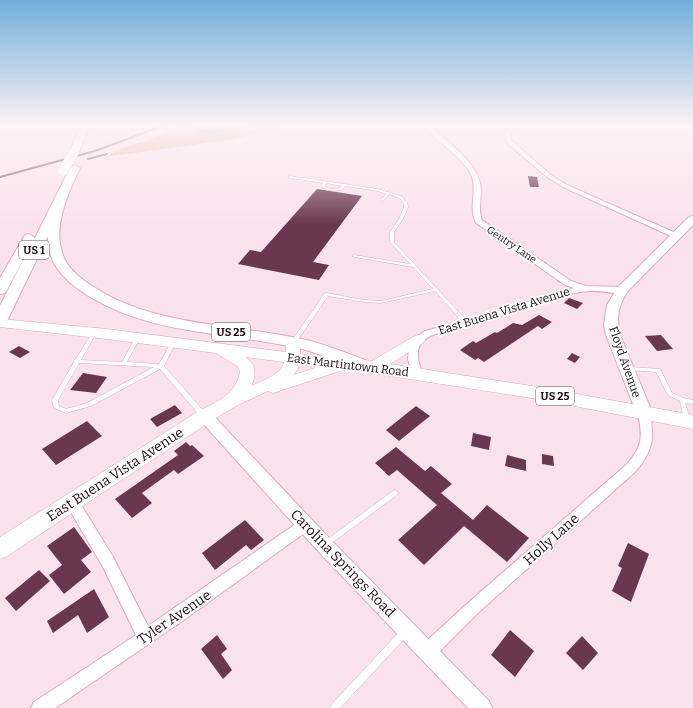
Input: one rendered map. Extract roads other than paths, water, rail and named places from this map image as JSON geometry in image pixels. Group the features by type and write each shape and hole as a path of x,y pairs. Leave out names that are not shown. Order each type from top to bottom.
{"highway":[{"name":"US 1","path":"0,322 64,190 72,158"},
{"name":"US 1","path":"1,288 69,169 77,158"},
{"name":"US 25","path":"64,190 54,229 56,255 59,262 73,278 97,297 124,309 161,320 293,350 302,344 370,366"}],"main road":[{"path":"622,290 693,219"},
{"name":"Floyd Avenue","path":"622,290 613,305 611,325 626,369 644,412"},
{"name":"East Martintown Road","path":"0,322 214,347 293,350 347,364 417,373 690,421"},
{"path":"370,366 418,340"},
{"path":"214,347 243,363 245,366 245,382 232,401"},
{"name":"East Buena Vista Avenue","path":"0,549 205,416 232,401 274,382 290,368 293,350"},
{"path":"232,401 347,364"}],"street":[{"name":"Gentry Lane","path":"461,158 474,174 478,186 476,215 479,221 568,283 585,289"},
{"path":"528,158 556,181 574,191 676,235"},
{"name":"East Buena Vista Avenue","path":"418,340 428,334 488,317 559,293 601,288 622,290"},
{"path":"417,373 413,359 414,346 418,340"},
{"name":"Holly Lane","path":"427,652 631,468 641,456 648,439 644,412"},
{"name":"Carolina Springs Road","path":"205,416 305,525 478,706"},
{"path":"72,502 108,562 145,637"},
{"name":"Tyler Avenue","path":"40,708 145,637 305,525"}],"lane":[{"path":"291,177 389,192 400,197 406,205 401,219 392,232 391,239 395,246 413,266 466,322"},
{"path":"382,200 389,192"},
{"path":"354,256 413,266"},
{"path":"293,350 327,294 364,301 381,302 435,290"},
{"path":"94,333 76,361 55,400 56,407 66,411 89,405 161,366 174,342"},
{"path":"123,364 138,338"},
{"path":"76,361 161,366 205,416"},
{"path":"626,369 658,370 670,394 682,400 693,402"},
{"path":"682,400 690,421"},
{"path":"324,545 395,493"},
{"path":"334,708 407,630"}],"railway":[{"path":"0,177 69,158"}]}
